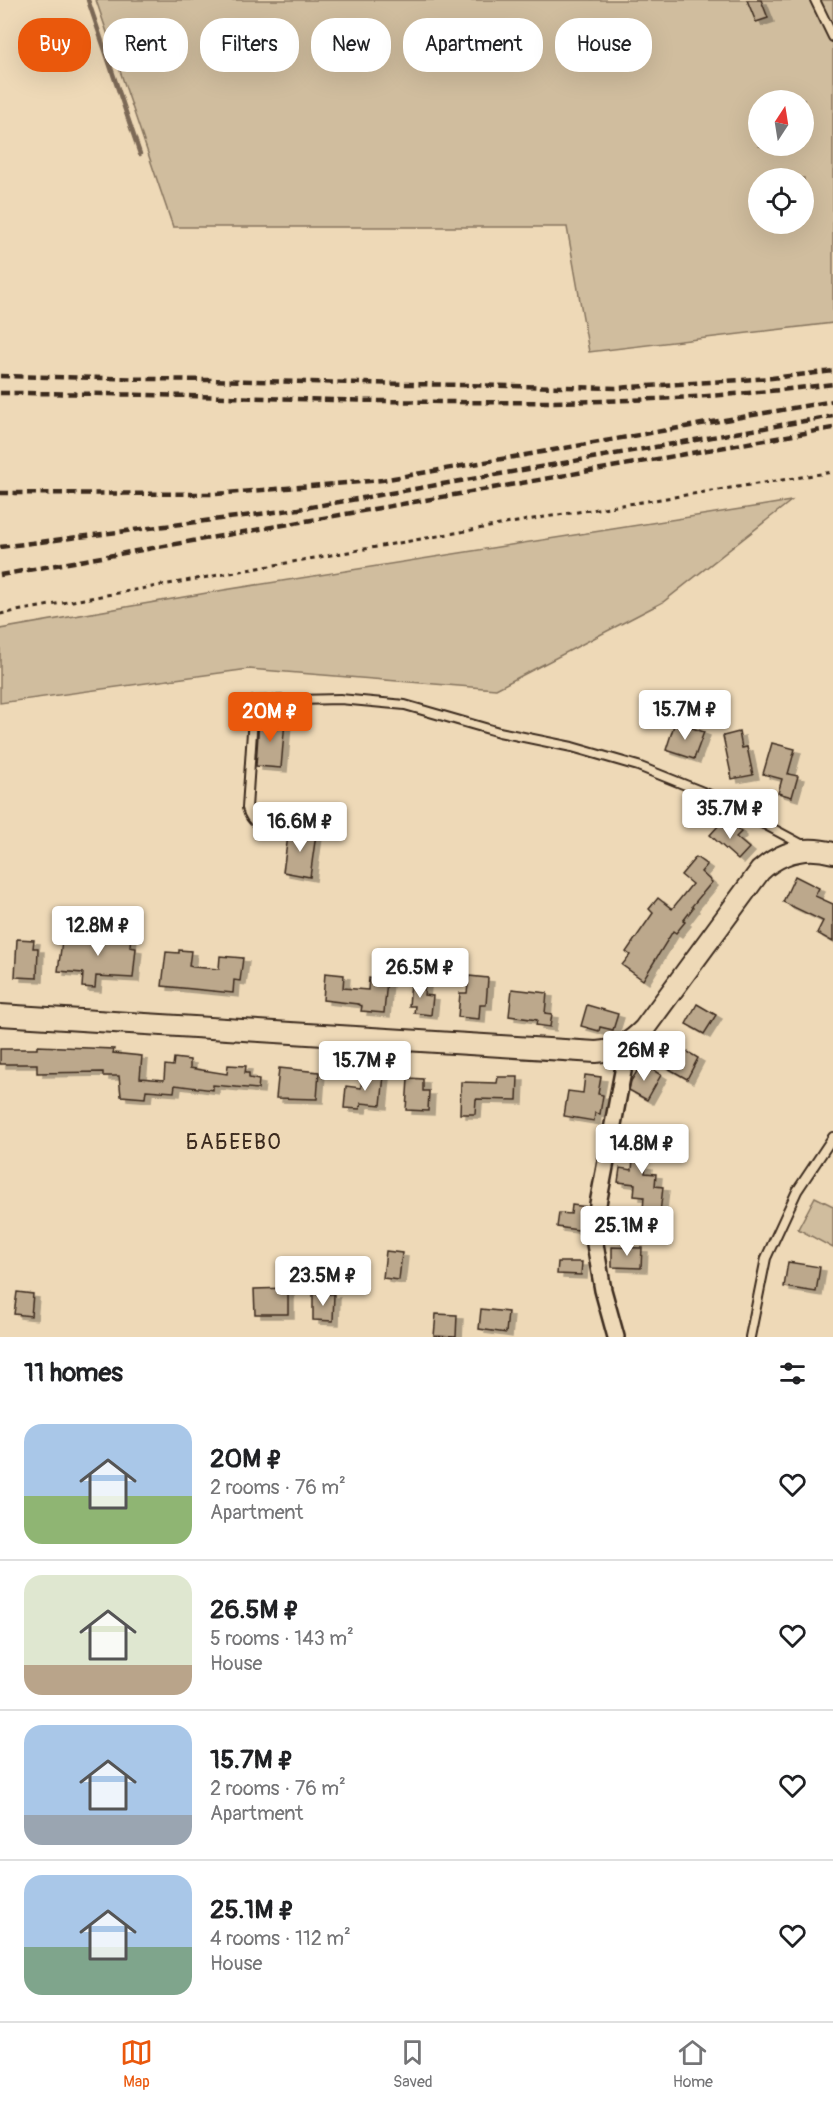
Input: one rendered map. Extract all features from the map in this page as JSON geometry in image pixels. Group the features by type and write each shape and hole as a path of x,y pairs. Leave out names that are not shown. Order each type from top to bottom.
{"street":[{"path":"0,1015 596,1052 614,1050 628,1045 644,1029 760,871 774,859 788,852 810,849 833,852"},
{"path":"616,1337 603,1290 595,1244 598,1204 628,1045"}],"lane":[{"path":"815,0 833,37"},
{"path":"281,829 258,825 250,820 248,808 254,701 340,699 405,705 638,766 708,794 810,849"},
{"path":"750,1337 766,1258 796,1191 833,1137"}],"path":[{"path":"0,614 539,518 833,472"}],"shaded area":[{"path":"96,0 833,0 833,323 589,352 567,227 173,227 120,72 188,72 188,18 103,18 103,21"},
{"path":"791,501 663,602 496,689 249,669 0,703 0,629 224,590"},
{"path":"815,1197 833,1206 833,1248 798,1229"}],"building":[{"path":"747,0 761,0 768,18 756,22"},
{"path":"259,719 285,721 281,768 256,766"},
{"path":"675,722 704,732 694,759 666,750"},
{"path":"739,732 742,748 747,747 753,775 732,779 723,736"},
{"path":"772,743 795,749 788,774 798,776 792,797 778,793 782,779 763,774"},
{"path":"729,821 741,832 736,837 749,848 738,860 710,835 720,824 724,827"},
{"path":"289,829 316,834 310,877 283,872"},
{"path":"696,857 707,865 701,872 712,882 692,906 693,908 683,921 685,922 676,933 673,931 643,980 622,965 630,955 626,952 653,913 649,909 658,898 672,909 692,884 681,875"},
{"path":"795,876 819,888 815,896 833,904 833,942 817,933 823,921 783,902"},
{"path":"74,931 115,936 115,933 131,934 130,947 136,948 133,978 96,976 95,988 82,987 83,973 58,971 62,941 73,942"},
{"path":"17,939 34,940 33,948 38,948 37,978 15,977"},
{"path":"179,950 191,951 189,966 193,967 219,969 220,956 243,958 240,981 234,980 233,993 162,986 166,952 179,953"},
{"path":"325,973 344,975 343,988 368,990 369,978 387,980 384,1013 361,1011 362,1006 358,1004 323,1000"},
{"path":"469,976 488,978 486,1005 480,1005 479,1019 458,1017 460,993 467,993"},
{"path":"411,982 425,983 424,995 433,996 431,1015 414,1013 415,1006 409,1006"},
{"path":"512,989 547,993 545,1013 552,1014 550,1027 536,1025 537,1020 509,1016"},
{"path":"697,1004 716,1015 704,1034 686,1024"},
{"path":"587,1005 618,1014 613,1030 600,1027 599,1031 581,1026"},
{"path":"37,1046 114,1049 113,1053 142,1056 140,1078 164,1080 165,1065 173,1066 174,1058 190,1060 190,1068 227,1074 228,1065 246,1066 245,1073 249,1073 249,1078 259,1080 258,1089 213,1085 213,1090 175,1085 174,1092 146,1090 145,1098 121,1096 119,1076 103,1076 103,1072 37,1073 37,1064 0,1064 0,1049 37,1049"},
{"path":"673,1049 680,1054 683,1049 698,1058 687,1079 664,1066"},
{"path":"642,1063 661,1075 647,1100 629,1090 631,1081"},
{"path":"279,1068 319,1072 317,1099 276,1098"},
{"path":"362,1073 384,1075 381,1105 361,1103 360,1109 344,1108 346,1086 361,1088"},
{"path":"585,1075 601,1077 598,1094 603,1095 600,1114 595,1113 594,1121 564,1116 568,1091 583,1093"},
{"path":"498,1077 518,1077 517,1100 476,1099 475,1114 460,1114 461,1082 497,1083"},
{"path":"408,1078 423,1079 423,1091 429,1091 428,1111 406,1110"},
{"path":"633,1130 653,1140 640,1164 646,1165 645,1173 656,1174 655,1186 663,1187 660,1213 643,1210 644,1197 634,1196 635,1184 618,1182 620,1168 632,1170 634,1148 627,1144"},
{"path":"572,1205 588,1207 585,1231 557,1227 559,1213 571,1214"},
{"path":"612,1247 642,1248 641,1268 612,1267"},
{"path":"386,1251 402,1253 399,1280 383,1278"},
{"path":"558,1262 582,1262 581,1275 557,1274"},
{"path":"788,1262 820,1267 816,1292 784,1287"},
{"path":"288,1288 288,1314 255,1314 254,1289"},
{"path":"17,1292 33,1294 31,1316 14,1314"},
{"path":"313,1294 334,1294 333,1321 313,1320"},
{"path":"481,1309 508,1312 506,1333 479,1329"},
{"path":"436,1314 457,1315 456,1337 434,1336"}],"waterway":[{"path":"88,0 140,154"}],"railway":[{"path":"0,376 616,388 772,378 833,371"},
{"path":"0,393 521,402 626,400 729,394 833,384"},
{"path":"0,493 215,494 382,480 833,401"},
{"path":"0,547 299,509 833,416"},
{"path":"0,575 833,428"}],"district":[{"name":"БАБЕЕВО","path":"234,1142"}]}
